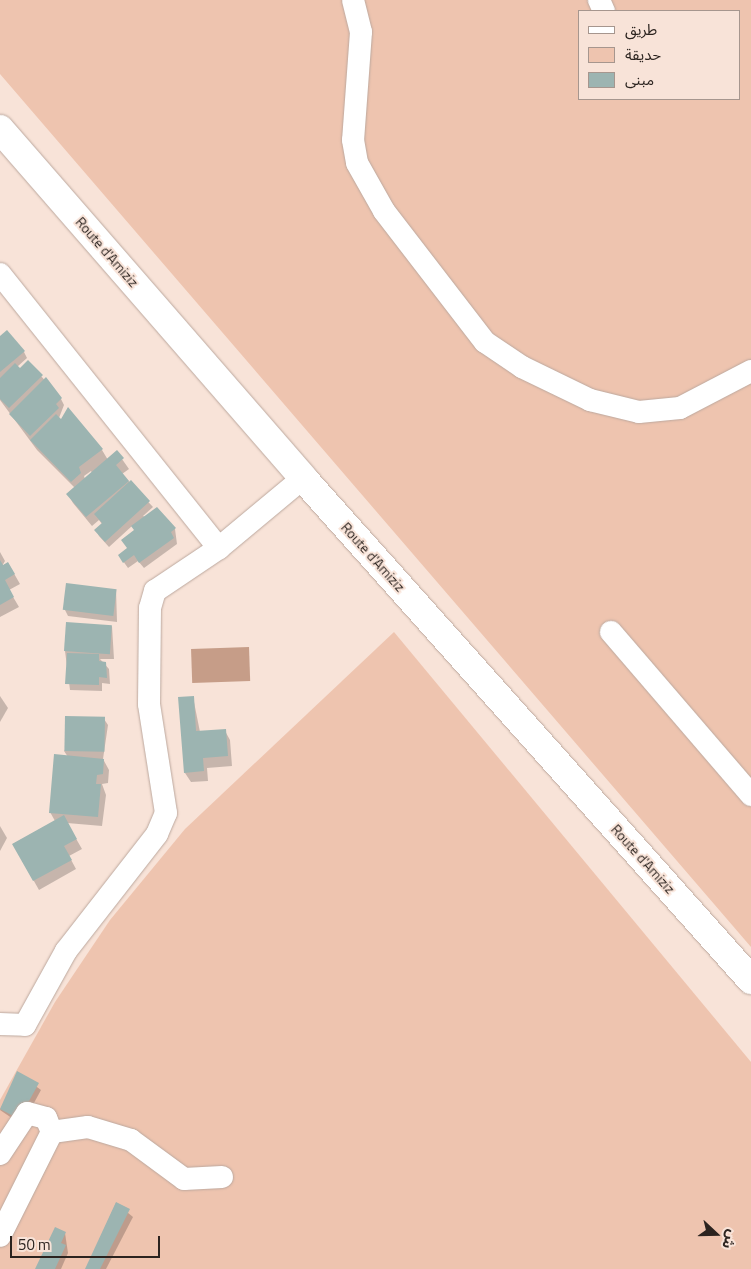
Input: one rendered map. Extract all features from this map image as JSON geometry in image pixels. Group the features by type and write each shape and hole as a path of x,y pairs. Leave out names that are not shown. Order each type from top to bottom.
{"main road":[{"name":"Route d'Amiziz","path":"0,129 303,478 751,980"}],"street":[{"path":"353,0 360,32 353,140 365,182 485,342 522,367 590,400 638,412 680,408 751,371"},
{"path":"0,274 219,548"},
{"path":"0,1024 25,1025 66,951 157,834 166,813 166,791 150,704 150,608 155,591 219,548 303,478"},
{"path":"611,632 751,796"},
{"path":"0,1154 27,1113 46,1118 52,1132 0,1236"},
{"path":"52,1132 88,1127 131,1140 184,1179 222,1177"}],"green space":[{"path":"0,0 751,0 751,947 0,74"},
{"path":"394,632 751,1062 751,1269 0,1269 0,1100 55,1002 110,920 185,829"}],"shaded area":[{"path":"249,647 250,681 192,683 191,649"}],"building":[{"path":"7,330 25,351 0,372 0,336"},
{"path":"28,360 43,375 9,408 0,399 0,378 15,363 20,368"},
{"path":"46,377 62,398 56,404 59,408 30,436 9,414"},
{"path":"68,407 103,449 79,467 81,473 71,482 30,440 56,414 61,419"},
{"path":"117,450 124,458 116,465 129,481 86,517 66,494"},
{"path":"131,480 150,501 105,542 94,530 102,523 94,514"},
{"path":"157,507 176,528 171,532 174,538 139,563 134,555 123,563 118,555 127,548 121,540 134,530 131,526"},
{"path":"0,560 3,565 8,562 15,574 5,580 14,597 0,605"},
{"path":"66,583 117,589 113,616 63,610"},
{"path":"66,622 112,625 110,654 64,651"},
{"path":"67,653 99,654 99,661 106,662 107,678 99,677 99,685 65,684"},
{"path":"194,696 196,731 226,729 228,756 203,758 204,771 184,773 178,697"},
{"path":"65,716 105,717 104,752 64,751"},
{"path":"54,754 104,759 103,774 97,775 96,784 101,784 98,817 49,813"},
{"path":"64,815 77,839 64,846 72,860 33,881 12,844"},
{"path":"17,1071 39,1083 19,1119 0,1109"},
{"path":"116,1202 130,1209 100,1269 85,1269"},
{"path":"55,1227 66,1232 61,1243 66,1245 55,1269 35,1269"}]}
